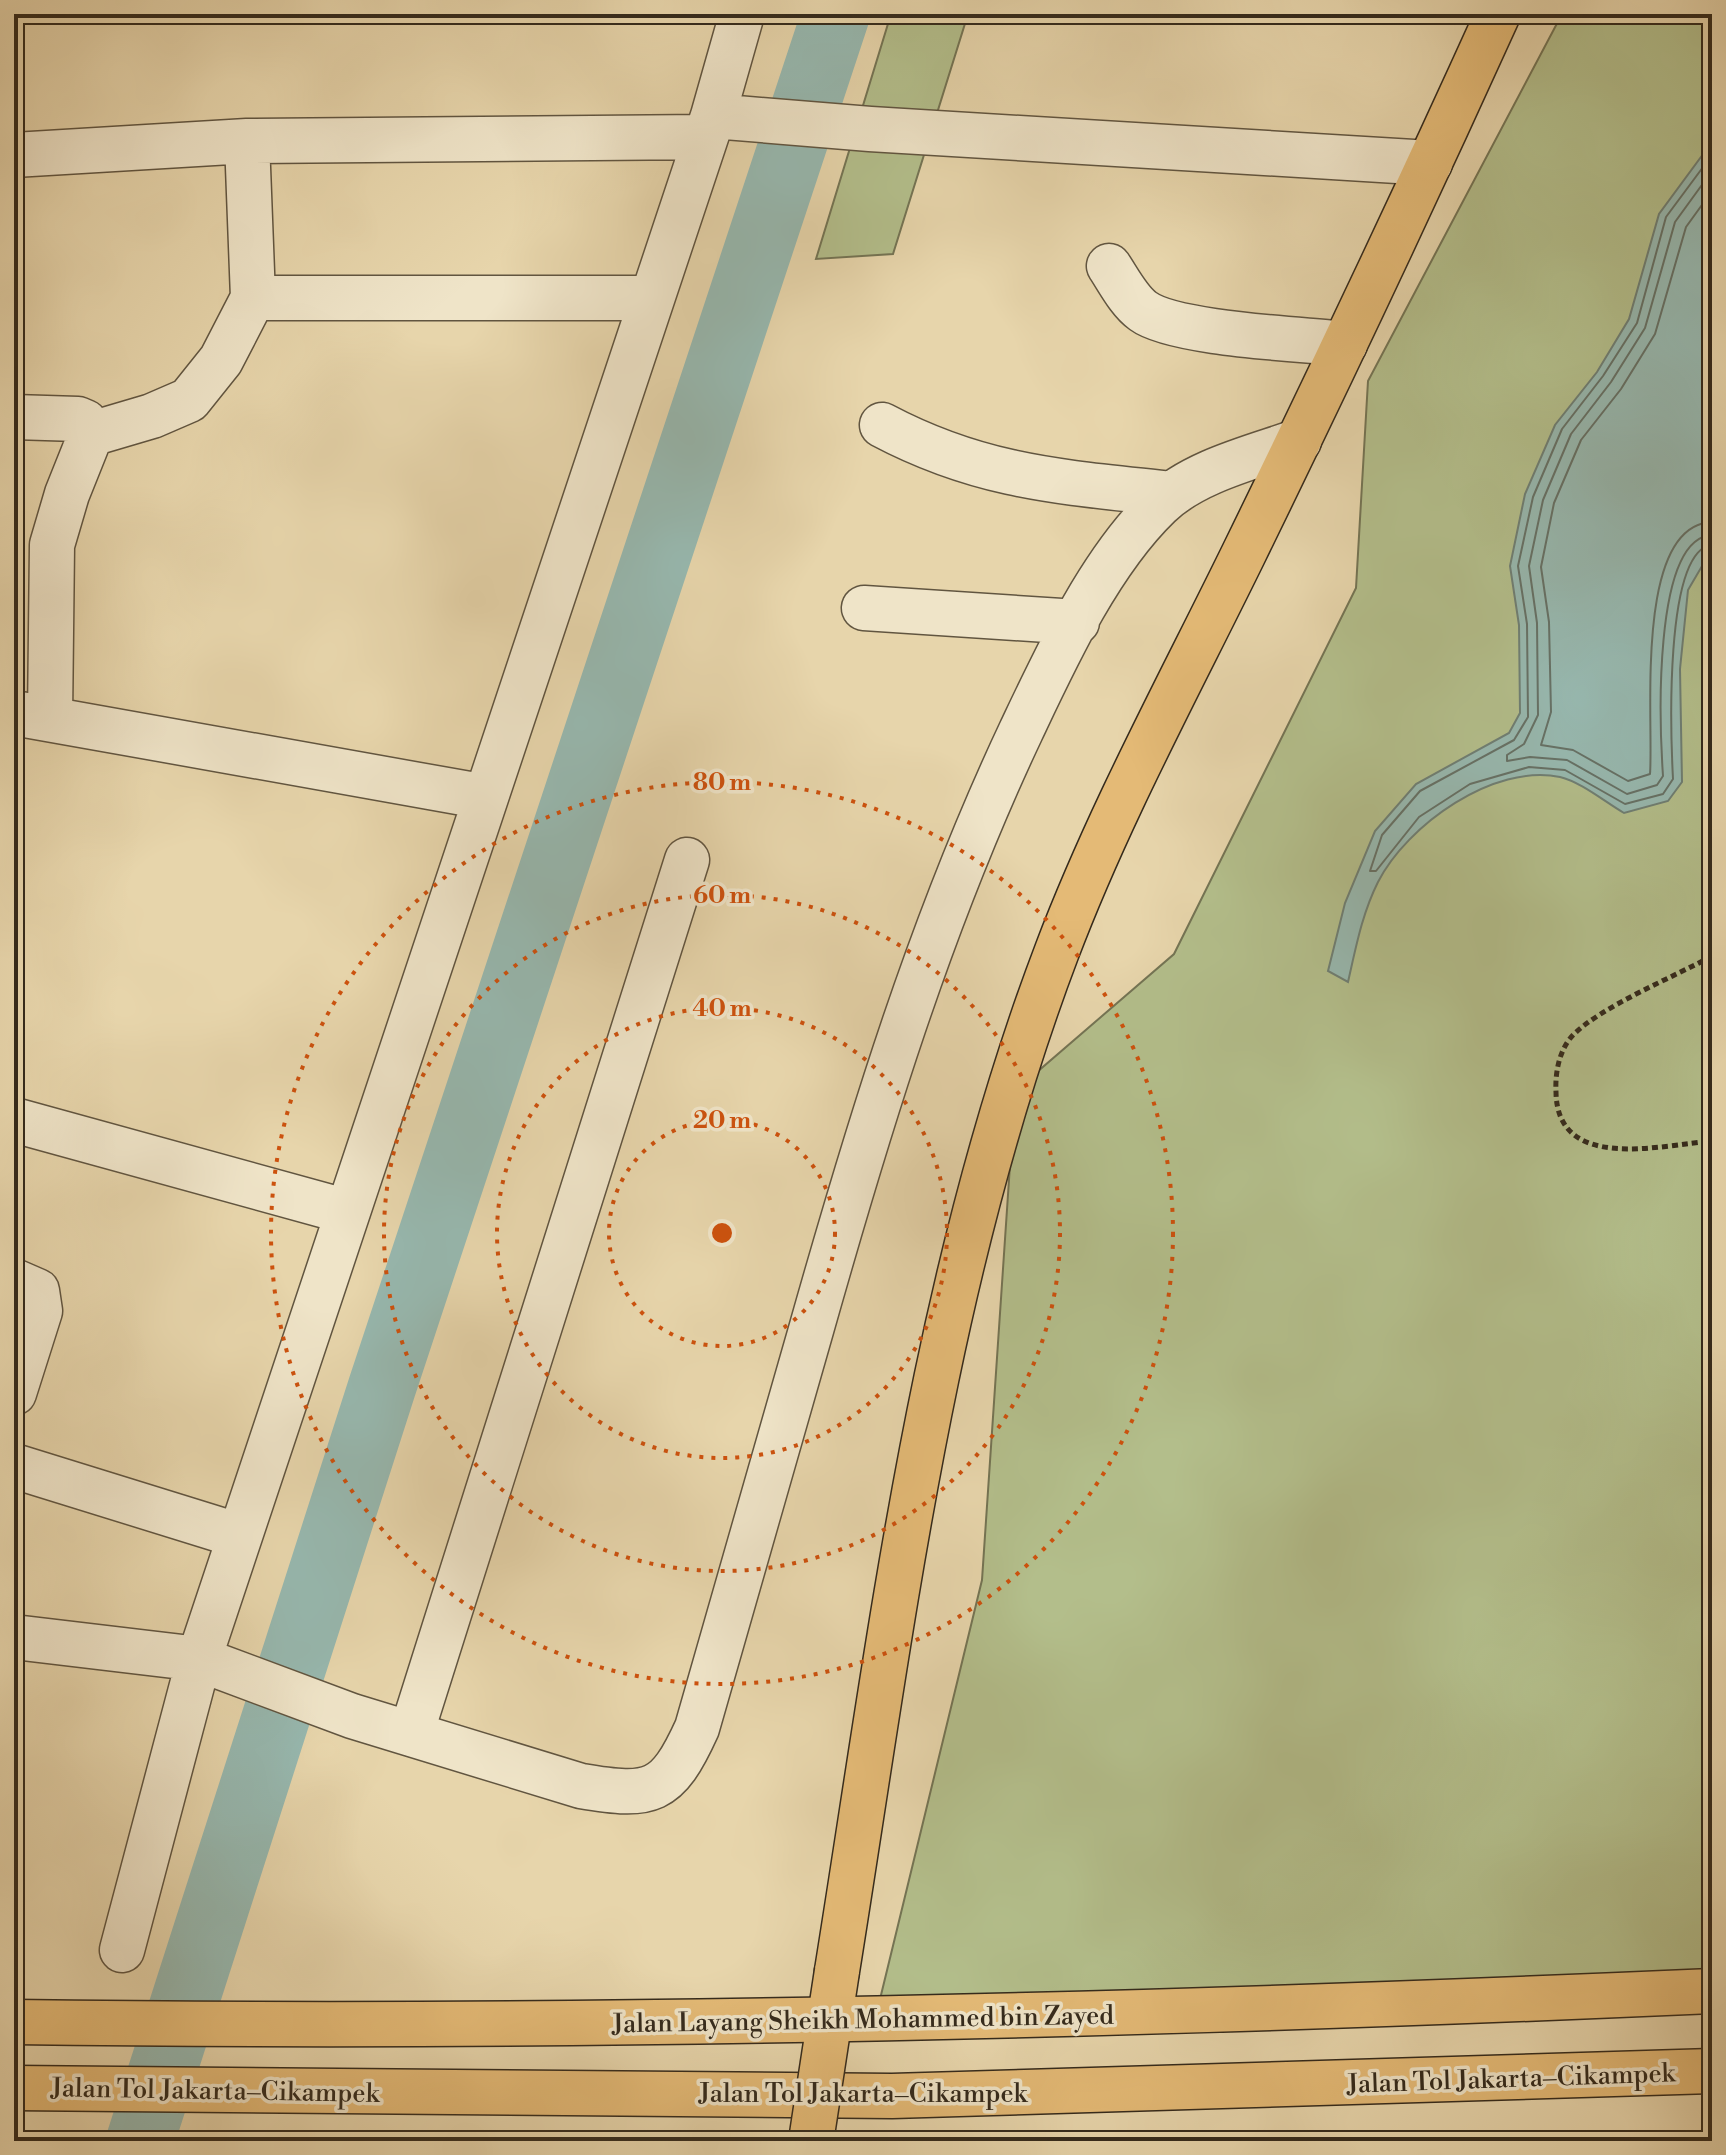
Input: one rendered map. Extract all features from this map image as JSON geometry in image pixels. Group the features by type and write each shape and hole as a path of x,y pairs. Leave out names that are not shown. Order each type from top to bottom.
{"main road":[{"path":"811,2141 932,1396 974,1219 1016,1073 1056,954 1097,854 1299,441 1498,14"},
{"name":"Jalan Layang Sheikh Mohammed bin Zayed","path":"14,2022 282,2026 657,2023 1246,2012 1712,1991"},
{"name":"Jalan Tol Jakarta–Cikampek","path":"17,2088 892,2096 1712,2071"}],"street":[{"path":"122,1950 214,1665 240,1536 709,126 742,14"},
{"path":"14,155 247,141 709,126 756,121 1430,163"},
{"path":"91,434 152,416 189,400 221,360 253,298 247,141"},
{"path":"1109,266 1134,302 1152,315 1188,325 1345,344"},
{"path":"253,298 652,298"},
{"path":"14,417 78,419 85,422 91,434 67,494 52,545 32,716 486,797"},
{"path":"882,425 949,456 1011,475 1172,494"},
{"path":"14,1637 214,1665 352,1716 581,1786 608,1791 659,1787 679,1766 697,1728 850,1193 914,989 988,802 1077,622 1122,548 1172,494 1225,468 1299,441"},
{"path":"864,608 1077,622"},
{"path":"411,1734 687,860"},
{"path":"14,1120 348,1212"},
{"path":"14,1281 37,1291 40,1311 14,1393"},
{"path":"14,1466 240,1536"}],"path":[{"path":"1712,956 1596,1018 1573,1035 1561,1053 1555,1095 1566,1127 1579,1141 1595,1147 1712,1141"}],"green space":[{"path":"891,14 968,14 893,254 816,259"},
{"path":"1562,14 1712,14 1712,1991 873,2028 982,1580 1015,1091 1174,954 1356,588 1368,381"}],"water":[{"path":"1712,142 1712,549 1688,590 1680,669 1682,782 1668,801 1624,813 1568,780 1534,775 1508,779 1455,803 1409,840 1378,882 1364,918 1348,982 1328,971 1345,903 1375,831 1416,784 1509,733 1520,713 1519,625 1510,566 1525,494 1555,425 1597,372 1629,319 1659,214"}],"waterway":[{"path":"140,2141 382,1387 836,14"}]}
